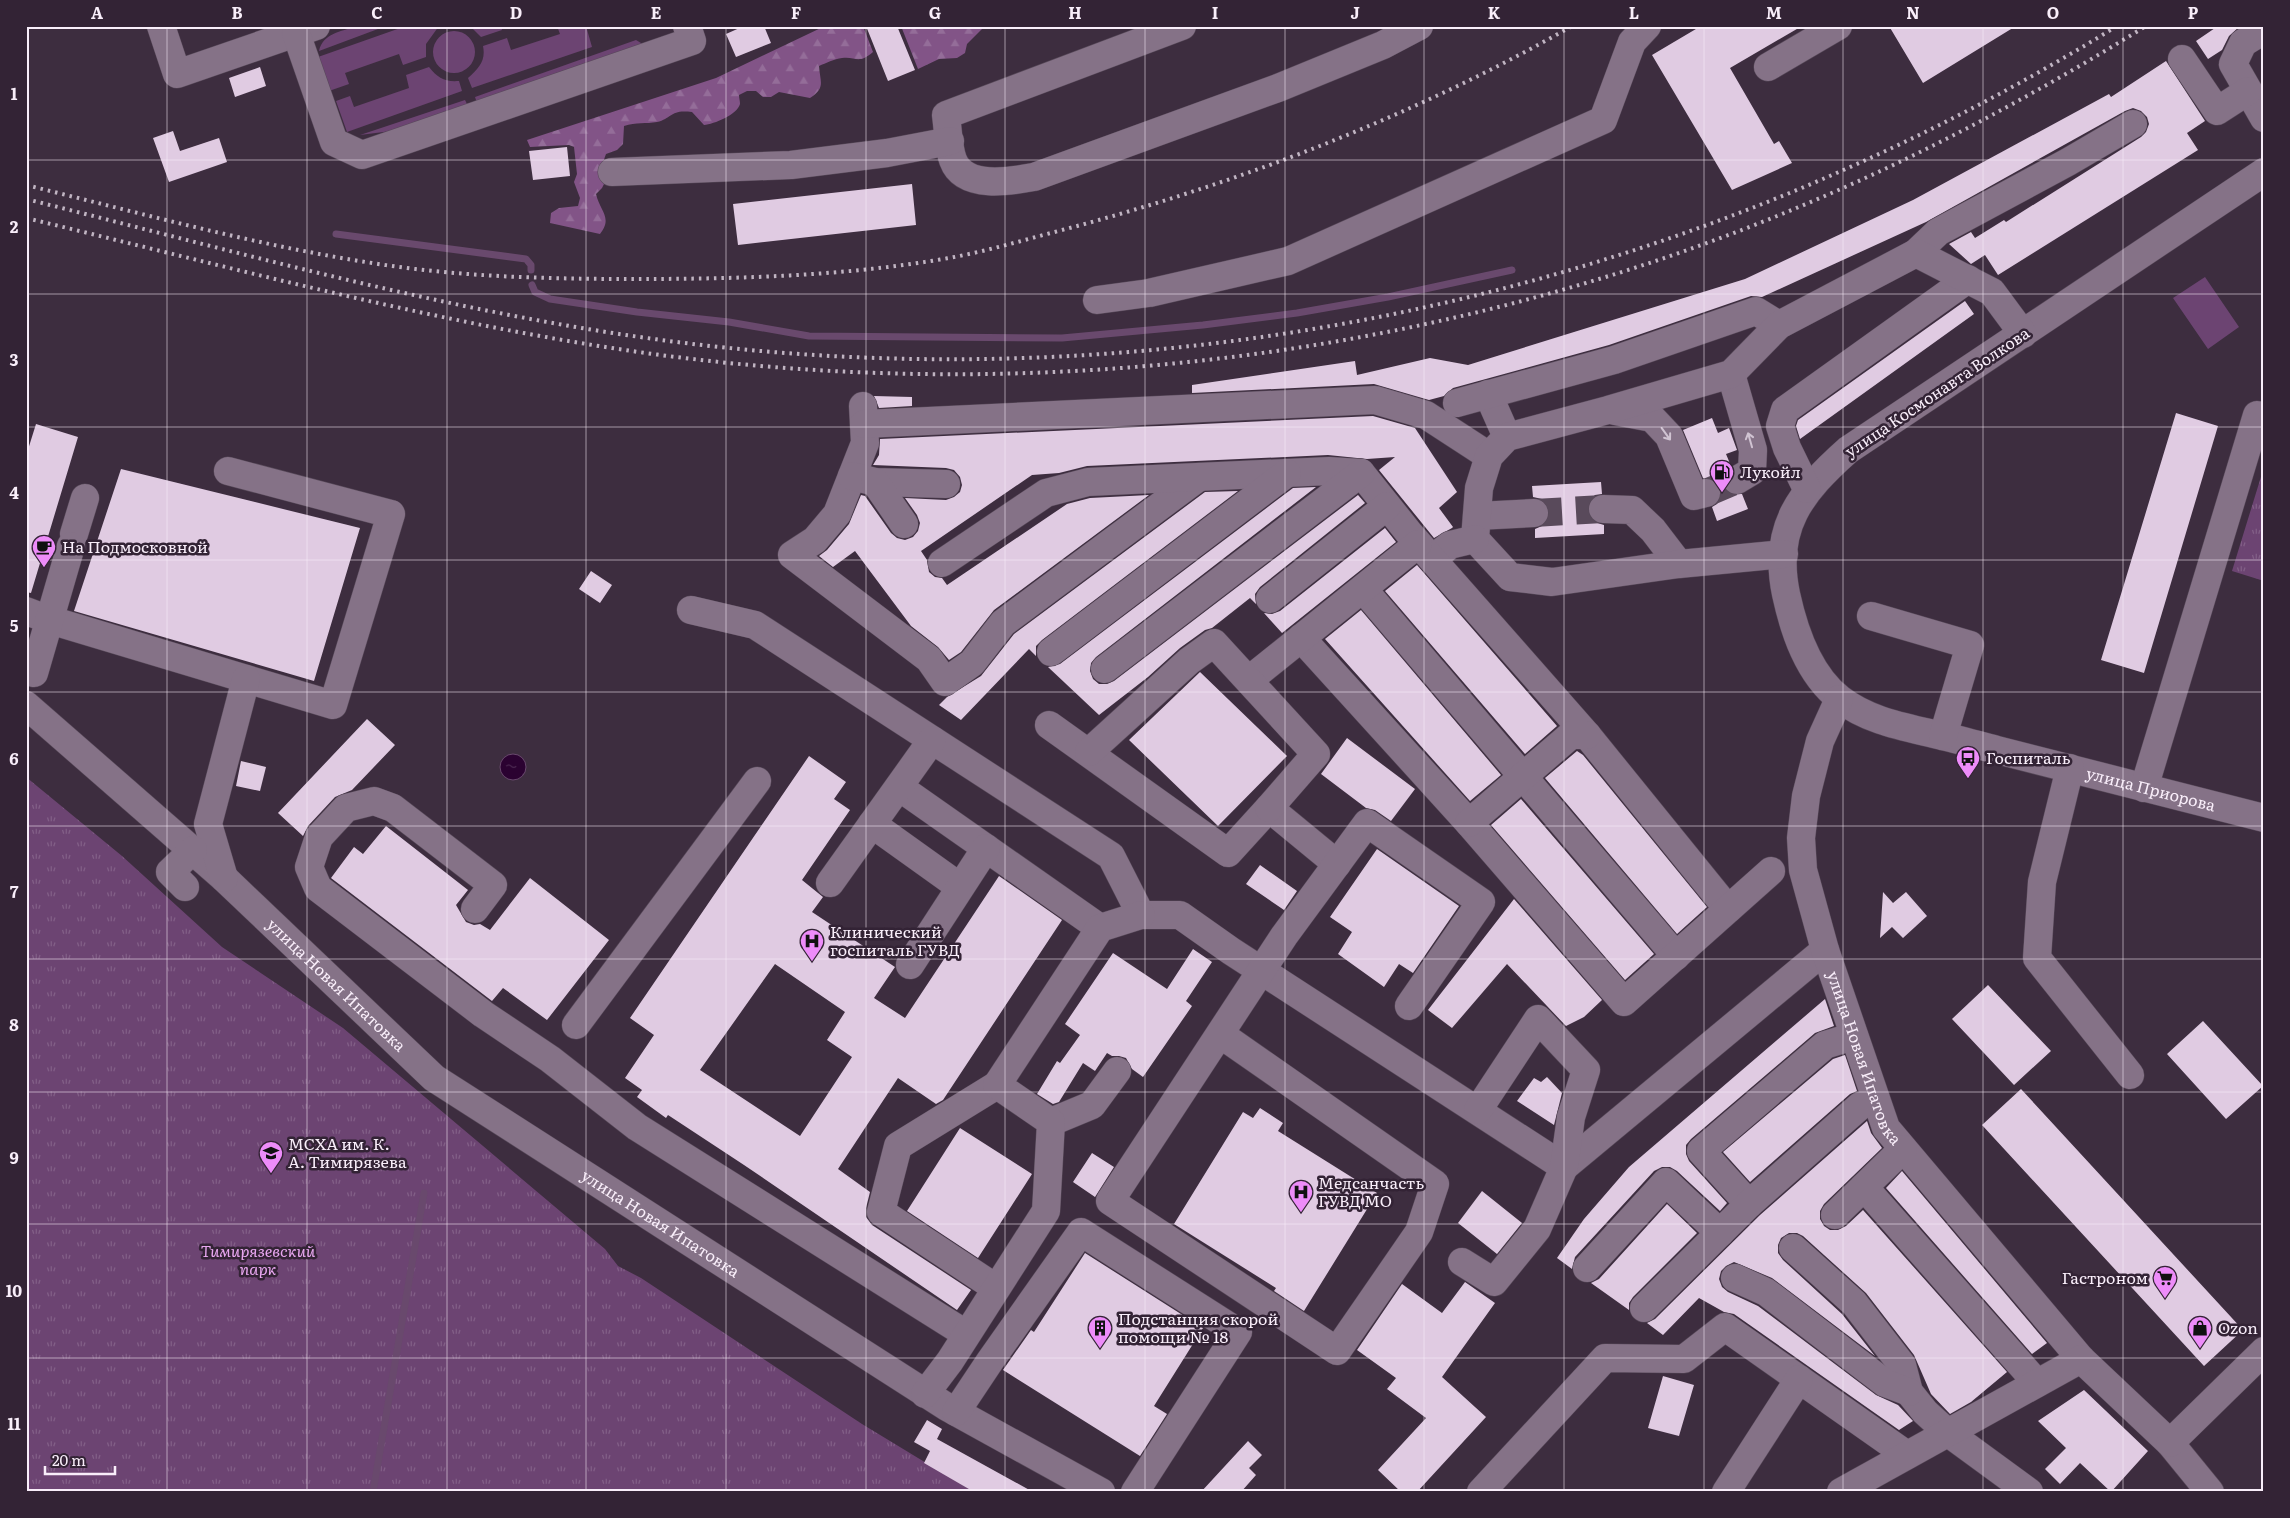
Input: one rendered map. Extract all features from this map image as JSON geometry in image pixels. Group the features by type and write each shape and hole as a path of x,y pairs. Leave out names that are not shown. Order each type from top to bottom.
{"street":[{"path":"161,26 177,74 306,30 334,142 362,155 692,41 687,26"},
{"path":"1182,26 946,115 953,161 959,168 979,180 999,183 1034,177 1278,88 1383,45 1419,26"},
{"path":"1097,300 1149,294 1288,261 1603,120 1632,42 1647,26"},
{"path":"1768,67 1838,26"},
{"path":"2264,30 2243,43 2233,64 2264,118"},
{"path":"2182,59 2217,111 2248,91"},
{"path":"1199,477 1003,623 972,663 945,682 929,659 792,555 815,540 864,479 864,415 1376,400 1426,415 1498,447 1608,410 1731,374 1779,325 1916,253 1938,232 2068,162 2133,124"},
{"path":"612,172 791,165 887,153 950,141"},
{"name":"улица Космонавта Волкова","path":"1839,699 1823,682 1809,659 1792,622 1785,586 1784,554 1788,526 1807,489 1848,450 2264,172"},
{"path":"1916,253 1992,292 2023,334"},
{"path":"1807,489 1787,448 1780,426 1785,410 1968,279"},
{"path":"1457,403 1614,360 1756,311 1779,325"},
{"path":"1731,374 1752,450 1752,471 1737,480"},
{"path":"1488,394 1498,447 1478,488 1476,528 1510,577 1552,582 1679,564 1784,554"},
{"path":"1608,410 1652,418 1669,436 1694,496 1706,493"},
{"path":"2144,788 2257,414"},
{"path":"38,616 333,705 391,514 228,471"},
{"path":"942,563 1046,494 1088,482 1329,471 1361,473 1425,552 1587,735 1728,909"},
{"path":"1051,652 1287,473"},
{"path":"1105,669 1361,473"},
{"path":"864,479 946,484"},
{"path":"864,479 904,524"},
{"path":"34,673 38,616 73,540 85,498"},
{"path":"1270,600 1387,506"},
{"path":"1603,509 1632,510 1653,530 1679,564"},
{"path":"1248,680 1363,589 1425,552 1450,545 1476,528 1534,513"},
{"path":"1363,589 1676,956"},
{"path":"691,610 755,625 1111,856 1140,915"},
{"path":"1871,616 1970,645 1943,736"},
{"path":"1301,638 1469,823 1624,1002 1771,871"},
{"path":"1050,725 1228,853 1316,754 1214,643 1189,661 1089,752"},
{"path":"224,878 208,824 246,679"},
{"name":"улица Приорова","path":"1839,699 1858,711 1887,724 1943,736 2264,818"},
{"name":"улица Новая Ипатовка","path":"1839,699 1820,741 1806,796 1802,838 1803,870 1825,950 1886,1128 2081,1359 2170,1443 2203,1488"},
{"name":"улица Новая Ипатовка","path":"26,705 224,878 434,1078 926,1394 1102,1492"},
{"path":"1469,823 1571,735 1587,735"},
{"path":"830,883 932,740"},
{"path":"2070,768 2042,882 2037,958 2130,1074"},
{"path":"550,1059 758,781"},
{"path":"899,786 1100,928"},
{"path":"475,909 493,885 393,808 374,801 346,808 319,837 309,867 318,888 483,1014 550,1059 636,1126 966,1334"},
{"path":"1269,808 1337,864"},
{"path":"1220,1034 1435,1184 1419,1232 1337,1350 1110,1201 1284,936 1367,823 1481,902 1409,1006"},
{"path":"872,824 960,887"},
{"path":"910,965 986,848"},
{"path":"184,887 170,872 193,850"},
{"path":"996,1288 881,1212 898,1146 996,1085 1100,928 1140,915 1180,915 1262,971 1564,1167"},
{"path":"1564,1167 1825,950"},
{"path":"1462,1262 1494,1282 1537,1229 1564,1167 1570,1117 1586,1070 1538,1019 1478,1110"},
{"path":"1749,1204 1701,1151 1825,1045 1854,1036"},
{"path":"1051,1122 1092,1105 1117,1071"},
{"path":"996,1085 1051,1122"},
{"path":"1644,1308 1749,1204 1860,1106"},
{"path":"926,1394 1046,1211 1051,1122"},
{"path":"1835,1215 1903,1149"},
{"path":"1587,1268 1666,1182 1720,1233"},
{"path":"1864,1187 2037,1383"},
{"path":"956,1412 1081,1232 1238,1332 1135,1492"},
{"path":"1793,1248 1854,1303 1902,1365 1909,1392 1925,1412 1947,1432 2029,1492"},
{"path":"1735,1278 1766,1292 1885,1383 1909,1392"},
{"path":"1481,1492 1605,1358 1684,1359 1725,1327 1907,1455"},
{"path":"2170,1443 2264,1351"},
{"path":"1841,1492 1881,1482 1907,1455 2081,1359"},
{"path":"1726,1492 1799,1379"}],"green space":[{"path":"356,26 386,26 319,51 324,40"},
{"path":"406,26 439,26 426,44 426,57 403,65 399,54 345,73 349,84 329,91 318,57"},
{"path":"470,26 501,26 502,30 481,37"},
{"path":"557,26 586,26 592,47 472,88 468,78 481,64 484,51 483,46 507,38 511,50 560,34"},
{"path":"825,26 863,26 873,52 864,58 842,58 819,66 820,88 810,98 779,92 771,97 763,97 756,91 747,91 739,95 740,104 735,112 713,123 704,125 692,112 685,111 675,113 657,122 624,126 623,144 617,150 606,154 603,167 606,180 596,194 606,219 600,234 550,223 551,213 559,208 578,206 580,198 574,182 577,174 574,147 569,145 530,147 527,140 716,78"},
{"path":"901,26 985,26 967,44 965,53 957,58 939,59 918,69"},
{"path":"454,31 469,37 475,52 469,67 454,73 439,67 433,52 439,37"},
{"path":"636,40 646,46 478,106 475,97"},
{"path":"429,67 442,78 449,81 459,81 462,91 347,132 336,101 350,96 354,107 409,88 406,75"},
{"path":"465,100 469,108 407,129 360,135"},
{"path":"2205,277 2239,327 2208,349 2173,298"},
{"path":"2264,467 2264,581 2232,571"},
{"name":"Тимирязевский парк","path":"26,777 122,856 222,947 343,1028 605,1249 618,1266 641,1278 862,1424 974,1492 26,1492"}],"water":[{"path":"513,754 522,758 526,767 522,776 513,780 504,776 500,767 504,758"}],"building":[{"path":"744,26 764,26 771,43 736,57 726,34"},
{"path":"866,26 897,26 915,70 888,81"},
{"path":"1701,26 1802,26 1730,68 1774,144 1779,141 1792,163 1732,190 1652,55"},
{"path":"1889,26 2016,26 1923,83"},
{"path":"2218,26 2240,26 2229,36 2222,50 2208,59 2196,41"},
{"path":"2166,61 2205,121 2187,133 2198,150 1998,275 1985,255 1971,264 1949,244 1971,232 1975,238 2004,220 2006,222 2141,137 2146,132 2149,124 2147,117 2141,111 2133,108 2125,111 1926,222 1762,297 1751,296 1609,345 1453,388 1444,396 1429,400 1374,384 1192,393 1192,385 1355,361 1357,375 1430,358 1468,365 1745,279 1913,200 2109,94 2111,97"},
{"path":"260,67 266,86 235,97 229,78"},
{"path":"173,131 180,151 219,138 227,162 169,182 153,138"},
{"path":"567,147 570,176 533,180 529,151"},
{"path":"912,184 916,225 738,245 733,204"},
{"path":"1965,301 1974,314 1800,439 1796,426 1798,420"},
{"path":"874,396 912,397 912,406 879,408"},
{"path":"2176,413 2218,426 2144,673 2101,660"},
{"path":"1373,416 1415,428 1457,492 1439,508 1452,528 1434,538 1379,470 1395,457 1367,459 1328,455 1087,466 1059,473 1032,475 921,551 927,560 929,572 935,577 942,578 947,585 1067,504 1090,498 1149,495 994,610 961,652 949,660 938,647 911,626 855,551 833,567 819,556 827,550 849,524 861,495 865,496 891,533 897,538 905,540 913,537 918,531 920,523 917,515 905,498 946,500 960,492 962,485 960,477 954,470 946,468 873,465 879,455 880,439"},
{"path":"1712,418 1718,433 1729,428 1737,450 1726,454 1731,466 1723,473 1721,481 1723,488 1730,494 1742,494 1748,509 1717,521 1712,507 1721,498 1721,489 1717,482 1711,478 1703,478 1683,430"},
{"path":"36,424 78,437 31,593 26,592 26,456"},
{"path":"121,469 360,528 314,681 74,611"},
{"path":"1601,482 1602,494 1595,495 1590,500 1587,509 1589,517 1594,522 1604,525 1604,534 1535,538 1535,529 1542,526 1548,520 1550,512 1547,504 1542,499 1533,497 1532,486"},
{"path":"1316,487 1096,657 1091,663 1090,671 1093,679 1099,684 1107,684 1114,681 1358,495 1365,503 1260,587 1255,594 1256,604 1250,598 1212,628 1205,630 1180,648 1148,677 1099,715 1048,667 1060,664 1293,488"},
{"path":"1238,491 1042,640 1036,646 1036,656 1029,649 961,720 939,705 947,697 981,676 1014,634 1205,492"},
{"path":"1385,528 1396,542 1282,633 1264,613 1272,614 1280,611"},
{"path":"1417,565 1557,726 1525,754 1385,591"},
{"path":"591,571 612,585 600,603 579,589"},
{"path":"1361,610 1501,775 1470,801 1325,639"},
{"path":"1200,672 1287,756 1218,826 1129,740"},
{"path":"367,719 395,745 352,790 335,797 308,826 303,836 278,813"},
{"path":"1347,738 1415,789 1391,821 1375,810 1366,808 1321,774"},
{"path":"1577,751 1583,755 1707,907 1677,934 1545,778"},
{"path":"809,756 846,782 834,799 850,810 802,880 823,897 812,912 895,967 874,998 905,1018 999,876 1062,920 943,1100 936,1104 898,1078 838,1169 870,1192 866,1217 872,1225 971,1290 957,1310 744,1165 668,1115 666,1118 637,1097 642,1090 625,1078 654,1035 630,1018","holes":["775,964 845,1012 827,1040 852,1057 800,1136 700,1070"]},
{"path":"241,761 266,767 260,791 236,786"},
{"path":"1521,799 1654,954 1625,980 1491,825"},
{"path":"386,826 468,890 456,905 466,922 474,925 480,924 490,930 530,878 609,940 547,1020 503,988 492,1001 331,878 354,847 363,854"},
{"path":"1377,849 1459,906 1413,973 1399,964 1384,987 1338,954 1352,932 1330,917"},
{"path":"1260,865 1297,891 1284,910 1246,884"},
{"path":"1883,892 1893,903 1906,892 1927,916 1903,938 1892,927 1880,938"},
{"path":"1514,899 1602,1000 1584,1017 1566,1026 1507,964 1452,1028 1428,1010"},
{"path":"1193,949 1212,962 1186,1001 1192,1006 1143,1077 1132,1069 1126,1058 1112,1056 1107,1053 1095,1071 1083,1063 1059,1102 1053,1104 1037,1094 1057,1061 1060,1063 1080,1035 1065,1024 1113,953 1167,989"},
{"path":"1988,985 2051,1051 2014,1085 1952,1019"},
{"path":"1825,999 1834,1026 1815,1033 1686,1145 1686,1154 1689,1161 1727,1203 1720,1211 1677,1171 1670,1167 1662,1167 1654,1171 1575,1257 1572,1269 1557,1258 1584,1219 1629,1167"},
{"path":"2203,1021 2263,1086 2226,1119 2167,1054"},
{"path":"1845,1055 1857,1091 1850,1094 1750,1182 1723,1152 1833,1059"},
{"path":"1547,1077 1562,1093 1554,1125 1517,1101 1534,1078 1541,1082"},
{"path":"2021,1089 2243,1330 2204,1366 1982,1125"},
{"path":"1260,1108 1283,1123 1278,1131 1377,1193 1304,1311 1274,1291 1276,1288 1174,1224 1243,1112 1253,1118"},
{"path":"1867,1121 1871,1133 1882,1148 1824,1204 1820,1211 1820,1219 1824,1226 1830,1230 1838,1230 1846,1226 1863,1210 2007,1372 1971,1402 1950,1414 1931,1394 1914,1355 1866,1293 1803,1236 1797,1233 1789,1233 1781,1238 1778,1245 1778,1253 1783,1260 1842,1314 1875,1356 1772,1278 1734,1262 1721,1271 1719,1279 1722,1287 1728,1292 1758,1306 1876,1395 1898,1405 1913,1421 1899,1430 1734,1314 1724,1312 1699,1298 1663,1335 1647,1323 1655,1319 1760,1215"},
{"path":"960,1128 1032,1174 978,1258 907,1211"},
{"path":"1092,1153 1114,1167 1095,1197 1073,1182"},
{"path":"1902,1171 2047,1343 2032,1354 1886,1188"},
{"path":"1482,1191 1522,1223 1497,1254 1458,1223"},
{"path":"1667,1204 1697,1233 1633,1297 1629,1303 1629,1310 1591,1283 1599,1279"},
{"name":"Подстанция скорой помощи № 18","path":"1085,1253 1203,1328 1154,1406 1167,1414 1140,1456 1003,1370 1031,1330 1034,1332"},
{"path":"1465,1282 1495,1303 1442,1377 1486,1417 1417,1492 1401,1492 1378,1470 1426,1418 1387,1389 1396,1378 1357,1350 1402,1284 1442,1313"},
{"path":"1663,1376 1694,1385 1679,1436 1648,1428"},
{"path":"2084,1390 2148,1451 2111,1492 2080,1463 2060,1484 2045,1469 2066,1448 2038,1421"},
{"path":"927,1420 942,1429 937,1439 1033,1492 974,1492 924,1463 930,1451 914,1442"},
{"path":"1248,1441 1262,1455 1249,1468 1256,1475 1241,1492 1201,1492"}],"waterway":[{"path":"336,234 526,259 531,265 531,270"},
{"path":"532,285 535,292 550,299 637,312 729,322 809,336 1062,338 1203,325 1297,313 1388,297 1512,270"},
{"path":"373,1492 424,1193"}],"tunnel":[{"path":"1706,493 1737,480"},
{"path":"1534,513 1603,509"}],"railway":[{"path":"26,185 198,228 328,256 405,268 537,278 603,279 754,277 871,269 949,258 1008,245 1132,210 1262,168 1326,144 1451,89 1512,59 1572,26"},
{"path":"26,199 338,278 417,296 574,327 654,339 845,357 1036,358 1225,342 1412,310 1596,262 1776,199 1950,120 2117,26"},
{"path":"26,218 338,294 416,311 495,328 653,354 800,369 948,374 1096,370 1244,356 1390,332 1534,298 1675,254 1813,201 1899,162 1983,120 2146,26"}],"place":[{"name":"Лукойл","path":"1722,493"},
{"name":"На Подмосковной","path":"44,568"},
{"name":"Госпиталь","path":"1968,779"},
{"name":"Клинический госпиталь ГУВД","path":"812,962"},
{"name":"МСХА им. К. А. Тимирязева","path":"271,1174"},
{"name":"Медсанчасть ГУВД МО","path":"1301,1213"},
{"name":"Гастроном","path":"2165,1299"},
{"name":"Подстанция скорой помощи № 18","path":"1100,1349"},
{"name":"Ozon","path":"2200,1349"}]}
